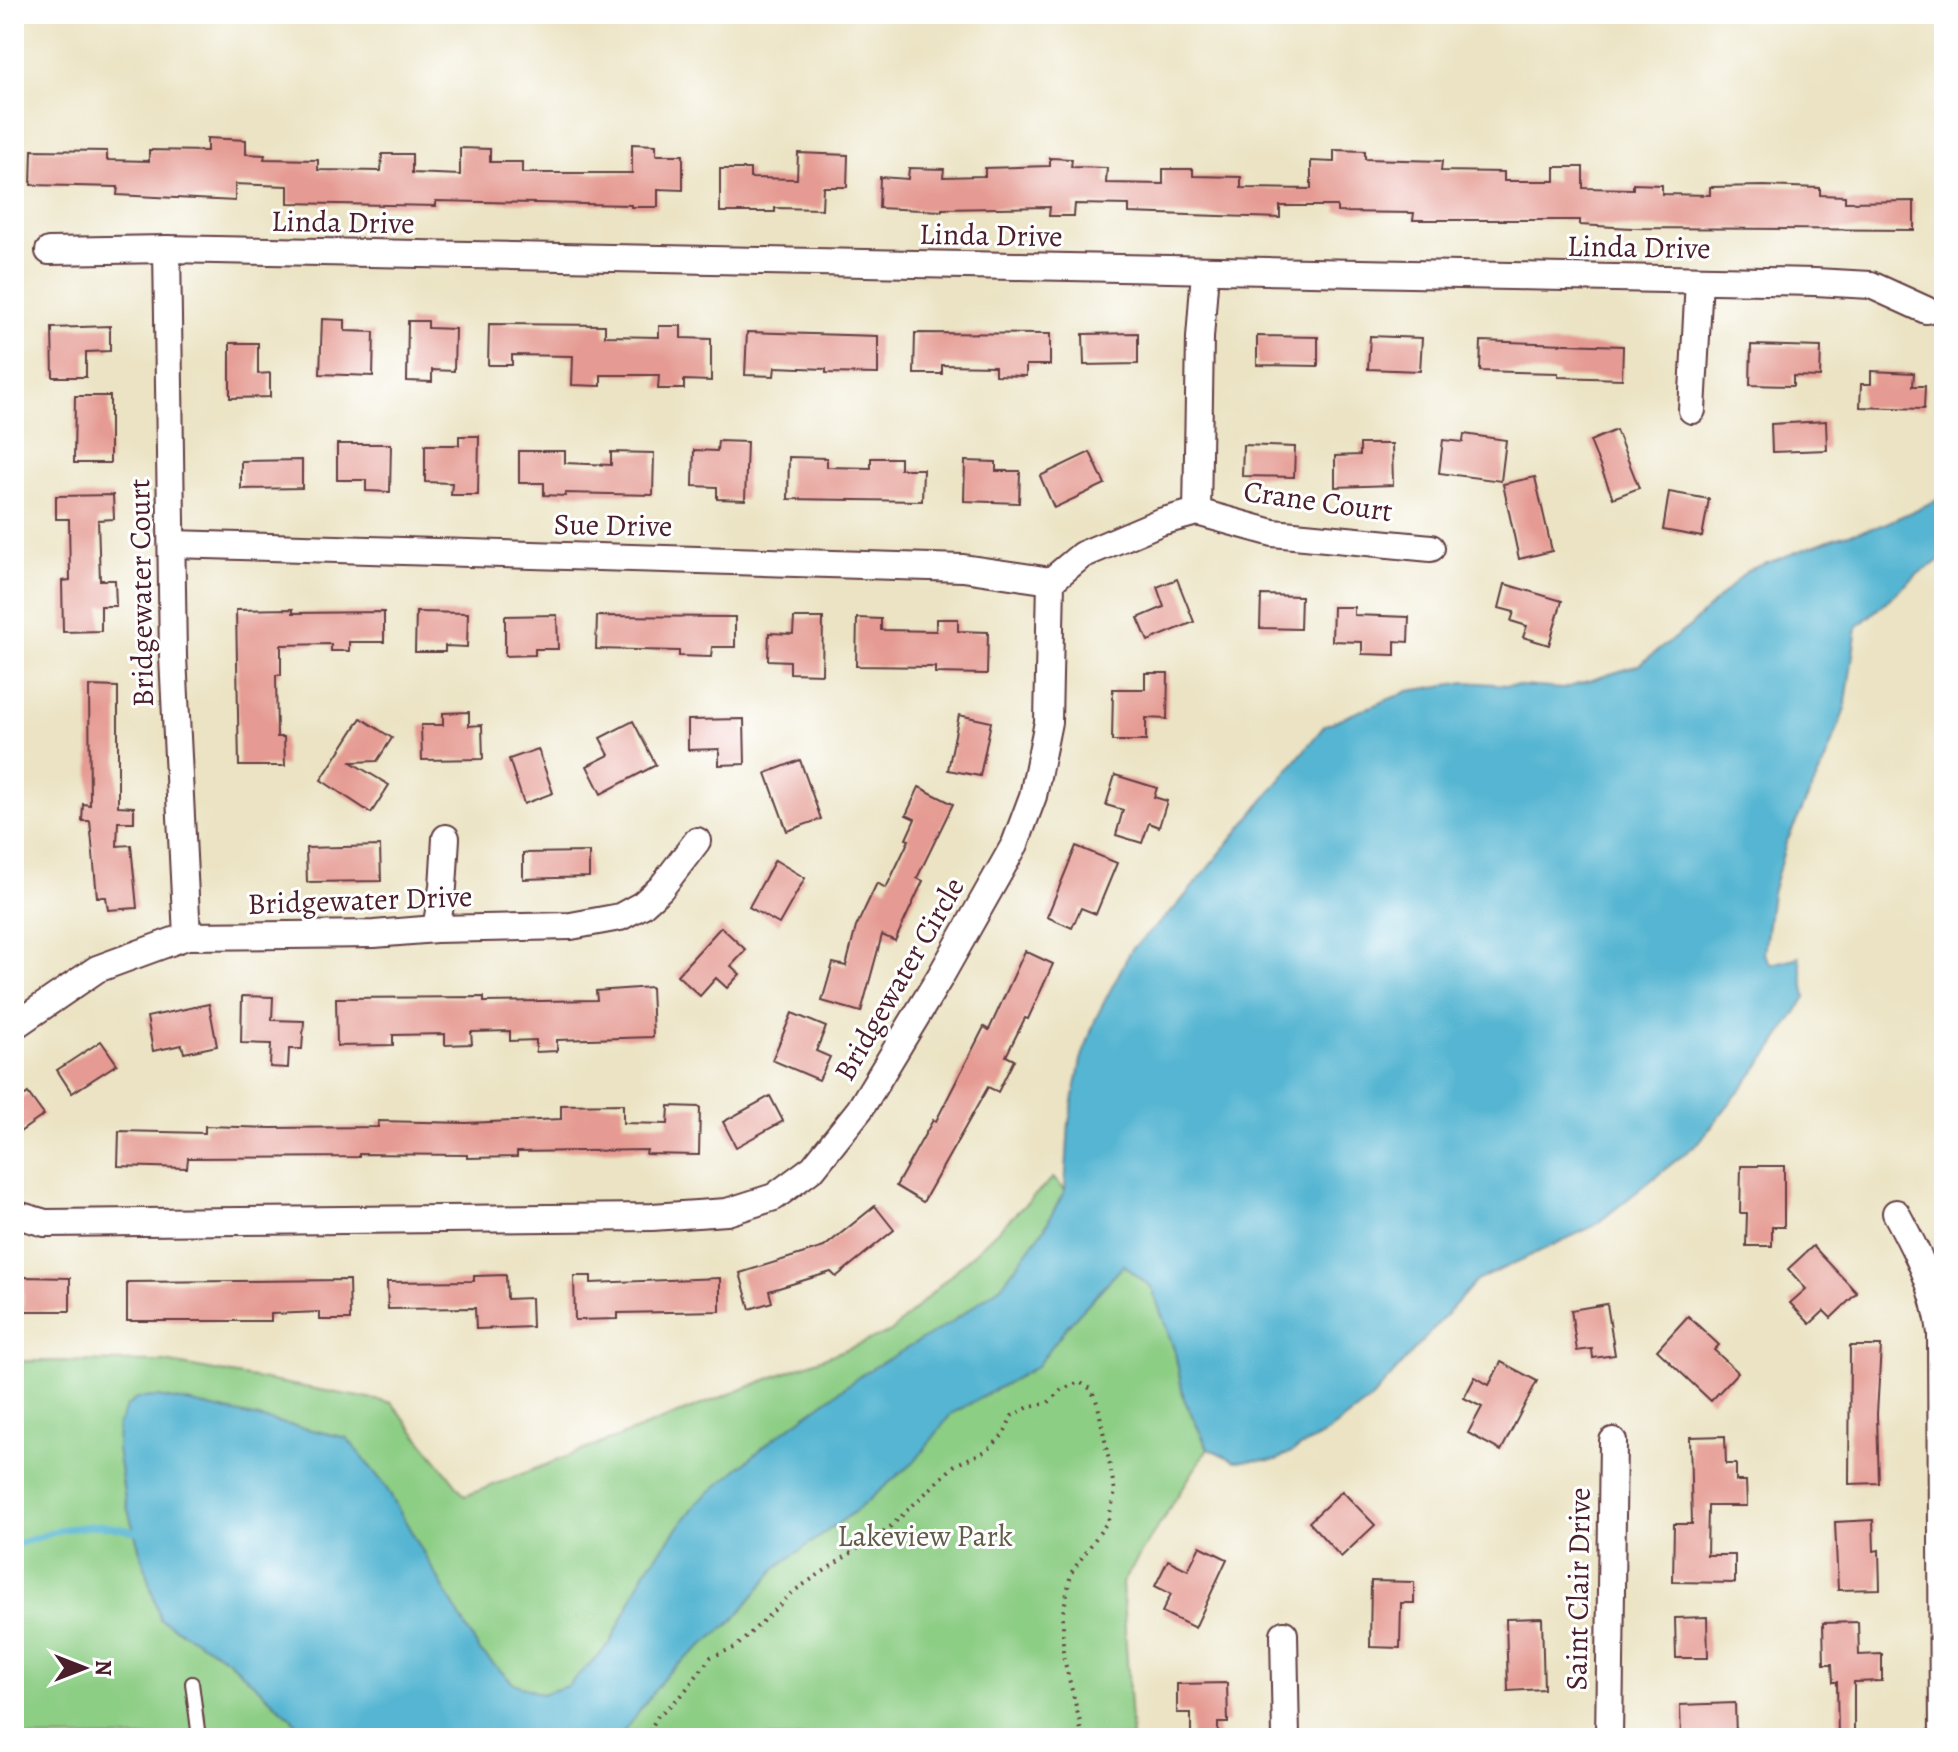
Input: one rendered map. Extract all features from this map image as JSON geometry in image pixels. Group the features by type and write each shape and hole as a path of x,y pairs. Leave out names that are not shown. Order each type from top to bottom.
{"street":[{"name":"Linda Drive","path":"49,251 167,249 1871,285 1926,310"},
{"name":"Bridgewater Court","path":"167,249 178,793 187,936"},
{"path":"1051,581 1082,555 1160,522 1197,512 1200,338 1205,271"},
{"path":"1692,410 1699,280"},
{"name":"Crane Court","path":"1197,512 1273,533 1431,548"},
{"name":"Sue Drive","path":"173,544 963,568 1051,581"},
{"name":"Bridgewater Circle","path":"14,1214 45,1223 652,1217 727,1212 774,1197 813,1168 860,1109 940,977 1015,844 1033,796 1048,722 1051,581"},
{"path":"436,929 446,838"},
{"name":"Bridgewater Drive","path":"14,1026 97,969 187,936 374,934 436,929 571,926 620,917 642,905 661,888 697,841"},
{"path":"1896,1213 1922,1261 1938,1309 1941,1333 1943,1738"},
{"name":"Saint Clair Drive","path":"1609,1738 1613,1441"},
{"path":"1284,1634 1286,1738"}],"lane":[{"path":"192,1683 199,1738"}],"path":[{"path":"645,1738 658,1716 681,1696 711,1657 736,1647 794,1591 890,1527 955,1465 988,1450 1003,1435 1012,1416 1031,1406 1048,1403 1061,1390 1079,1382 1091,1389 1098,1405 1115,1492 1108,1521 1071,1573 1063,1613 1063,1655 1080,1722 1081,1738"}],"green space":[{"name":"Lakeview Park","path":"1053,1178 1124,1265 1152,1288 1175,1352 1184,1399 1208,1448 1122,1583 1132,1738 14,1738 14,1361 165,1362 392,1403 465,1496 891,1332"}],"water":[{"path":"1944,497 1944,558 1919,573 1857,627 1845,709 1823,766 1786,843 1772,893 1764,954 1771,964 1799,957 1806,997 1770,1052 1699,1142 1594,1226 1476,1281 1370,1400 1328,1432 1277,1460 1235,1461 1208,1448 1184,1399 1175,1352 1152,1288 1124,1265 1068,1325 1036,1367 951,1414 917,1459 857,1510 777,1567 733,1621 667,1674 619,1738 313,1738 227,1659 160,1619 125,1500 117,1449 118,1425 126,1407 137,1398 158,1397 192,1403 347,1438 384,1484 479,1650 513,1683 541,1694 567,1686 610,1644 645,1571 697,1503 773,1439 864,1373 952,1322 1002,1285 1044,1229 1065,1190 1069,1122 1081,1060 1096,1018 1131,950 1177,906 1325,725 1409,691 1466,682 1563,689 1639,665 1690,626 1748,570 1837,537 1880,526"}],"building":[{"path":"207,138 246,140 246,154 265,155 264,159 318,160 318,170 381,171 382,154 412,154 412,173 460,175 460,148 490,149 490,162 522,162 522,173 632,173 632,144 656,145 656,155 683,155 683,190 658,189 658,207 436,201 436,206 288,203 288,186 235,184 235,201 117,195 118,187 31,185 32,150 107,151 107,160 149,161 149,150 207,151"},
{"path":"1334,150 1365,151 1365,159 1442,161 1441,171 1504,172 1504,181 1555,181 1555,167 1583,167 1583,188 1633,189 1633,184 1662,185 1662,194 1710,195 1710,187 1820,188 1820,195 1845,196 1845,202 1914,201 1914,230 1632,228 1580,225 1580,220 1413,220 1414,213 1337,212 1337,206 1280,206 1280,218 1129,213 1129,205 1075,204 1074,216 1049,216 1050,207 942,211 879,208 880,177 908,179 909,168 944,169 943,177 985,176 985,168 1050,166 1050,158 1072,159 1071,167 1107,168 1106,183 1163,184 1163,169 1193,169 1193,176 1241,177 1241,188 1311,189 1311,161 1334,162"},
{"path":"798,153 848,155 847,187 823,187 822,209 720,212 720,169 750,169 750,178 797,179"},
{"path":"322,319 345,320 345,331 374,332 373,376 320,374"},
{"path":"408,321 428,321 428,328 455,329 454,371 432,370 432,382 407,381"},
{"path":"489,324 605,325 605,336 659,337 659,326 681,326 681,338 711,339 711,381 684,380 684,389 658,389 659,375 601,375 601,386 572,385 573,356 512,355 512,365 488,365"},
{"path":"110,326 110,351 86,352 86,377 53,377 52,328"},
{"path":"747,332 878,336 878,374 826,373 826,369 775,367 774,376 745,375"},
{"path":"915,333 1050,334 1050,365 1026,365 1026,376 995,375 995,366 942,365 942,374 914,374"},
{"path":"1138,333 1138,364 1084,365 1083,334"},
{"path":"1257,336 1318,337 1318,366 1257,365"},
{"path":"1370,336 1422,338 1420,371 1368,369"},
{"path":"1481,341 1623,346 1622,379 1480,371"},
{"path":"230,343 258,343 258,374 270,373 270,397 230,398"},
{"path":"1751,345 1821,347 1820,377 1793,376 1793,386 1750,385"},
{"path":"1871,371 1914,373 1913,386 1925,386 1924,409 1860,407 1861,384 1871,384"},
{"path":"75,396 110,396 110,463 74,463"},
{"path":"1826,421 1827,450 1772,452 1771,424"},
{"path":"1616,430 1639,488 1613,498 1590,441"},
{"path":"1464,434 1506,440 1501,481 1439,473 1443,440 1463,442"},
{"path":"459,436 479,436 478,495 451,495 452,483 425,482 425,445 459,445"},
{"path":"718,441 747,442 745,500 717,499 717,487 693,486 694,450 717,451"},
{"path":"337,444 391,444 390,492 366,491 366,480 337,480"},
{"path":"1360,444 1392,444 1393,485 1335,487 1335,456 1360,455"},
{"path":"1243,445 1295,447 1294,477 1242,476"},
{"path":"519,451 565,451 565,463 611,465 611,452 654,453 653,495 544,495 544,483 519,483"},
{"path":"1090,452 1105,484 1054,508 1040,476"},
{"path":"789,457 827,458 827,467 871,468 871,458 900,458 900,469 923,469 922,501 788,499"},
{"path":"302,460 302,488 241,489 241,461"},
{"path":"965,461 996,462 996,471 1020,471 1019,503 964,501"},
{"path":"1535,477 1552,551 1519,559 1503,484"},
{"path":"1669,492 1709,499 1702,537 1663,530"},
{"path":"113,495 114,519 98,520 100,580 115,580 116,606 101,606 101,631 63,632 62,581 70,580 69,519 56,519 56,496"},
{"path":"1177,579 1194,622 1148,641 1138,618 1164,607 1157,587"},
{"path":"1505,584 1562,601 1549,645 1523,637 1527,626 1511,621 1514,612 1499,608"},
{"path":"1261,595 1301,596 1300,629 1260,628"},
{"path":"1333,607 1354,607 1354,615 1409,617 1408,642 1395,641 1395,655 1362,654 1362,642 1332,641"},
{"path":"293,609 293,613 384,612 384,642 349,642 349,651 331,651 331,644 281,645 281,675 276,675 277,737 284,737 285,766 239,766 236,610"},
{"path":"416,612 468,613 467,647 445,646 445,652 415,652"},
{"path":"557,615 558,649 535,649 535,655 505,656 505,616"},
{"path":"597,616 735,617 735,647 712,647 711,657 679,656 679,651 596,649"},
{"path":"794,618 823,618 822,674 790,673 790,661 768,660 769,633 793,634"},
{"path":"857,618 881,619 881,630 936,631 936,619 958,619 958,631 988,632 987,674 935,673 935,667 856,666"},
{"path":"1145,673 1168,673 1167,719 1146,718 1146,741 1112,741 1113,689 1145,689"},
{"path":"89,686 118,687 118,806 134,807 134,822 118,822 117,846 131,845 137,908 108,910 106,897 97,897 90,821 82,821 83,804 90,805"},
{"path":"469,712 469,726 482,725 483,759 422,760 421,725 443,725 443,713"},
{"path":"959,715 991,722 980,776 948,770"},
{"path":"361,718 392,738 377,761 351,762 389,785 371,813 321,780"},
{"path":"744,719 745,764 719,765 719,749 688,750 688,720"},
{"path":"633,721 656,765 601,794 587,766 609,755 600,738"},
{"path":"538,749 553,793 524,804 509,759"},
{"path":"800,760 821,819 787,831 766,773"},
{"path":"1115,775 1157,788 1154,797 1167,801 1159,827 1149,823 1142,843 1116,835 1123,810 1106,805"},
{"path":"919,787 953,804 917,878 923,881 895,941 882,935 861,1012 822,1001 833,963 846,966 856,927 877,883 886,888 909,840 906,839 915,819 906,815"},
{"path":"380,846 381,881 307,882 306,848"},
{"path":"1076,846 1117,863 1096,914 1081,908 1072,928 1047,917"},
{"path":"589,852 589,877 523,879 523,853"},
{"path":"775,860 805,878 779,924 749,907"},
{"path":"721,927 746,950 731,966 740,974 727,988 716,978 700,996 677,975"},
{"path":"1025,951 1053,964 1028,1019 1025,1018 1006,1056 1014,1060 998,1092 988,1087 923,1202 896,1186 933,1120 936,1121 984,1027 989,1030"},
{"path":"651,987 653,1037 557,1040 557,1051 536,1052 536,1040 510,1041 510,1031 471,1032 472,1044 445,1045 445,1034 393,1035 393,1045 337,1046 336,998 484,997 484,1002 597,1000 596,991"},
{"path":"242,996 273,997 272,1020 304,1021 302,1049 289,1049 288,1068 270,1067 271,1044 241,1043"},
{"path":"209,1004 217,1046 184,1053 182,1045 153,1051 147,1017"},
{"path":"792,1013 826,1027 816,1051 830,1057 819,1080 772,1060"},
{"path":"101,1041 117,1064 72,1093 57,1070"},
{"path":"28,1093 44,1115 14,1136 14,1103"},
{"path":"770,1096 783,1121 736,1147 723,1122"},
{"path":"623,1104 623,1123 668,1124 669,1106 700,1107 699,1155 646,1154 647,1150 517,1152 517,1157 467,1158 467,1155 359,1154 359,1157 188,1158 187,1168 118,1166 119,1131 205,1133 205,1126 378,1127 378,1121 467,1123 561,1119 561,1105"},
{"path":"1741,1166 1784,1166 1784,1227 1772,1227 1772,1246 1746,1246 1747,1213 1740,1213"},
{"path":"875,1206 894,1230 836,1277 831,1272 769,1291 772,1302 750,1309 740,1273 824,1247"},
{"path":"1813,1246 1857,1293 1831,1318 1824,1311 1810,1324 1790,1303 1806,1289 1788,1269"},
{"path":"506,1275 507,1299 531,1298 532,1327 476,1329 475,1308 388,1309 387,1282 474,1281 474,1276"},
{"path":"574,1276 591,1276 591,1283 720,1278 720,1311 618,1313 618,1319 575,1320"},
{"path":"24,1277 70,1278 70,1311 23,1311"},
{"path":"349,1280 350,1320 320,1320 320,1312 271,1314 271,1321 127,1321 127,1282"},
{"path":"1607,1304 1615,1355 1593,1358 1592,1349 1577,1351 1571,1310"},
{"path":"1688,1316 1719,1345 1714,1350 1738,1372 1711,1401 1657,1350"},
{"path":"1850,1346 1881,1346 1877,1414 1879,1483 1849,1484"},
{"path":"1501,1362 1537,1381 1501,1451 1468,1433 1482,1407 1464,1398 1475,1377 1489,1385"},
{"path":"1725,1436 1726,1464 1736,1464 1736,1481 1746,1481 1747,1506 1708,1506 1707,1555 1735,1555 1735,1583 1673,1582 1674,1524 1692,1524 1690,1437"},
{"path":"1342,1491 1375,1525 1341,1557 1309,1522"},
{"path":"1873,1520 1874,1551 1879,1550 1880,1589 1838,1590 1835,1522"},
{"path":"1200,1546 1227,1559 1195,1628 1162,1612 1171,1594 1155,1586 1168,1560 1188,1570"},
{"path":"1371,1581 1414,1582 1414,1603 1401,1603 1400,1648 1370,1647"},
{"path":"1707,1617 1708,1658 1676,1658 1675,1618"},
{"path":"1542,1618 1544,1689 1508,1691 1506,1619"},
{"path":"1858,1622 1859,1655 1882,1654 1882,1681 1854,1682 1854,1738 1838,1738 1837,1682 1833,1682 1832,1664 1824,1664 1823,1623"},
{"path":"1227,1683 1228,1723 1218,1723 1218,1738 1191,1738 1191,1713 1177,1713 1177,1684"},
{"path":"1735,1703 1736,1738 1681,1738 1680,1705"}],"waterway":[{"path":"14,1545 64,1529 101,1525 134,1531"}]}
